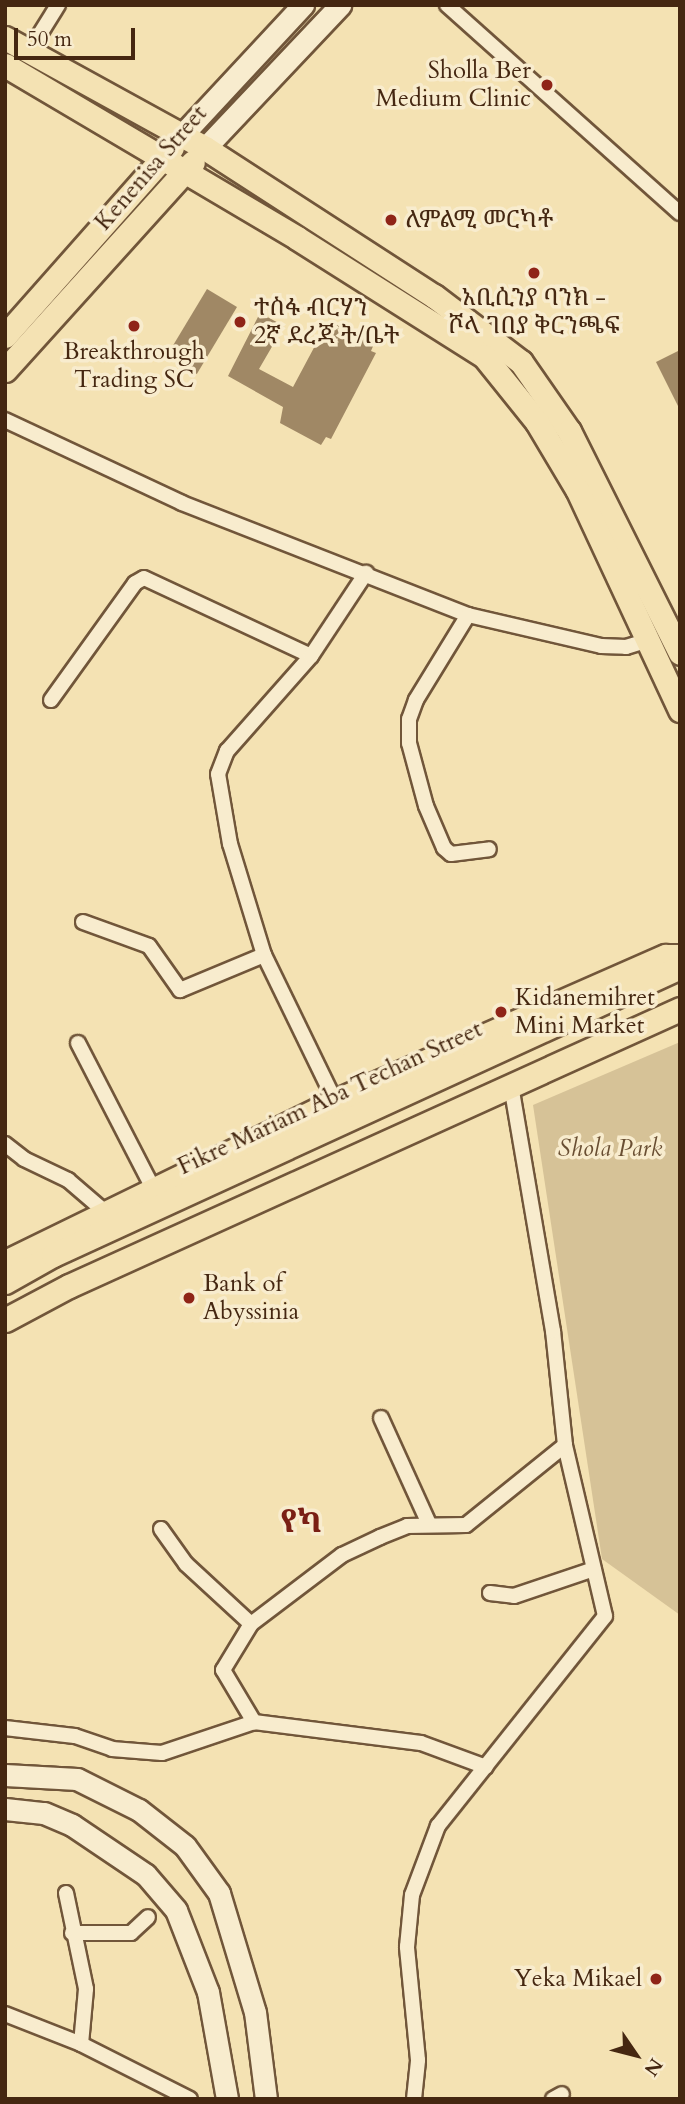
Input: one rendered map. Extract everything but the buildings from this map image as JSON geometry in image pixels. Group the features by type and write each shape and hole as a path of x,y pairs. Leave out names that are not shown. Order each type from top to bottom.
{"main road":[{"name":"Kenenisa Street","path":"5,336 182,135 303,5"},
{"name":"Kenenisa Street","path":"5,370 205,148 340,5"},
{"path":"5,38 205,148 488,334 544,388 674,626 680,653"},
{"path":"5,65 355,275 484,356 509,384 577,489 680,710"},
{"path":"355,275 367,255"},
{"path":"5,1262 104,1211 335,1101 666,956 680,956"},
{"name":"Fikre Mariam Aba Techan Street","path":"5,1282 53,1255 680,967"},
{"path":"5,1320 69,1286 680,1009"},
{"path":"53,1255 69,1286"},
{"path":"5,1775 77,1779 139,1810 185,1846 219,1894 255,2012 266,2099"},
{"path":"5,1809 44,1813 93,1837 146,1875 176,1910 208,1992 227,2099"}],"street":[{"path":"30,50 58,5"},
{"path":"447,5 680,213"},
{"path":"5,420 182,503 468,615 601,646 626,647 646,641"},
{"path":"335,1101 264,955 230,844 218,774 227,751 311,656 366,573"},
{"path":"51,700 135,583 144,578 311,656"},
{"path":"468,615 416,701 409,719 409,743 426,806 444,848 451,854 489,849"},
{"path":"83,922 149,946 180,990 264,955"},
{"path":"78,1043 153,1188"},
{"path":"414,2099 418,2060 407,1947 412,1895 438,1826 605,1616 565,1445 553,1331 511,1085"},
{"path":"5,1144 24,1159 68,1180 104,1211"},
{"path":"381,1418 429,1524"},
{"path":"254,1723 223,1670 251,1624 342,1555 407,1526 466,1525 565,1445"},
{"path":"161,1529 186,1564 251,1624"},
{"path":"489,1593 514,1596 594,1569"},
{"path":"5,1728 75,1736 112,1749 162,1753 254,1723 421,1743 486,1768"},
{"path":"66,1892 72,1933 86,1989 81,2044"},
{"path":"72,1933 131,1933 148,1917"},
{"path":"5,2014 81,2044 190,2099"}],"green space":[{"name":"Shola Park","path":"680,1042 680,1615 602,1559 533,1105"}],"place":[{"name":"Sholla Ber Medium Clinic","path":"547,85"},
{"name":"ለምልሚ መርካቶ","path":"391,220"},
{"name":"አቢሲንያ ባንክ - ሾላ ገበያ ቅርንጫፍ","path":"534,273"},
{"name":"ተስፋ ብርሃን 2ኛ ደረጃ ት/ቤት","path":"240,322"},
{"name":"Breakthrough Trading SC","path":"134,326"},
{"name":"Kidanemihret Mini Market","path":"501,1012"},
{"name":"Bank of Abyssinia","path":"189,1298"},
{"name":"Yeka Mikael","path":"656,1979"}],"district":[{"name":"የካ","path":"301,1522"}]}
